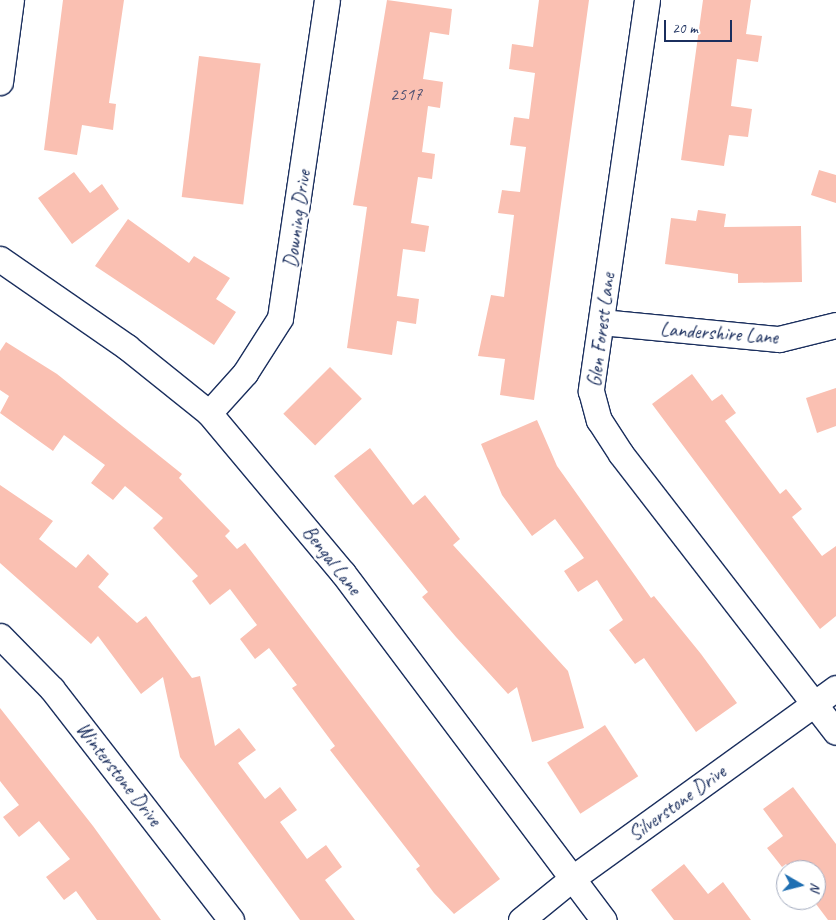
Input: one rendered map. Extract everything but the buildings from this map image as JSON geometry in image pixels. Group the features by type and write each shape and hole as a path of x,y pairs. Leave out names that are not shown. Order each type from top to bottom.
{"street":[{"path":"0,82 11,0"},
{"name":"Downing Drive","path":"209,414 245,373 280,318 326,0"},
{"name":"Glen Forest Lane","path":"647,0 591,392 599,420 621,454 836,732"},
{"name":"Bengal Lane","path":"0,259 128,346 209,414 343,573 574,877 604,920"},
{"name":"Landershire Lane","path":"601,322 779,339 836,325"},
{"name":"Winterstone Drive","path":"0,636 94,742 230,920"},
{"name":"Silverstone Drive","path":"521,920 574,877 836,688"}]}
